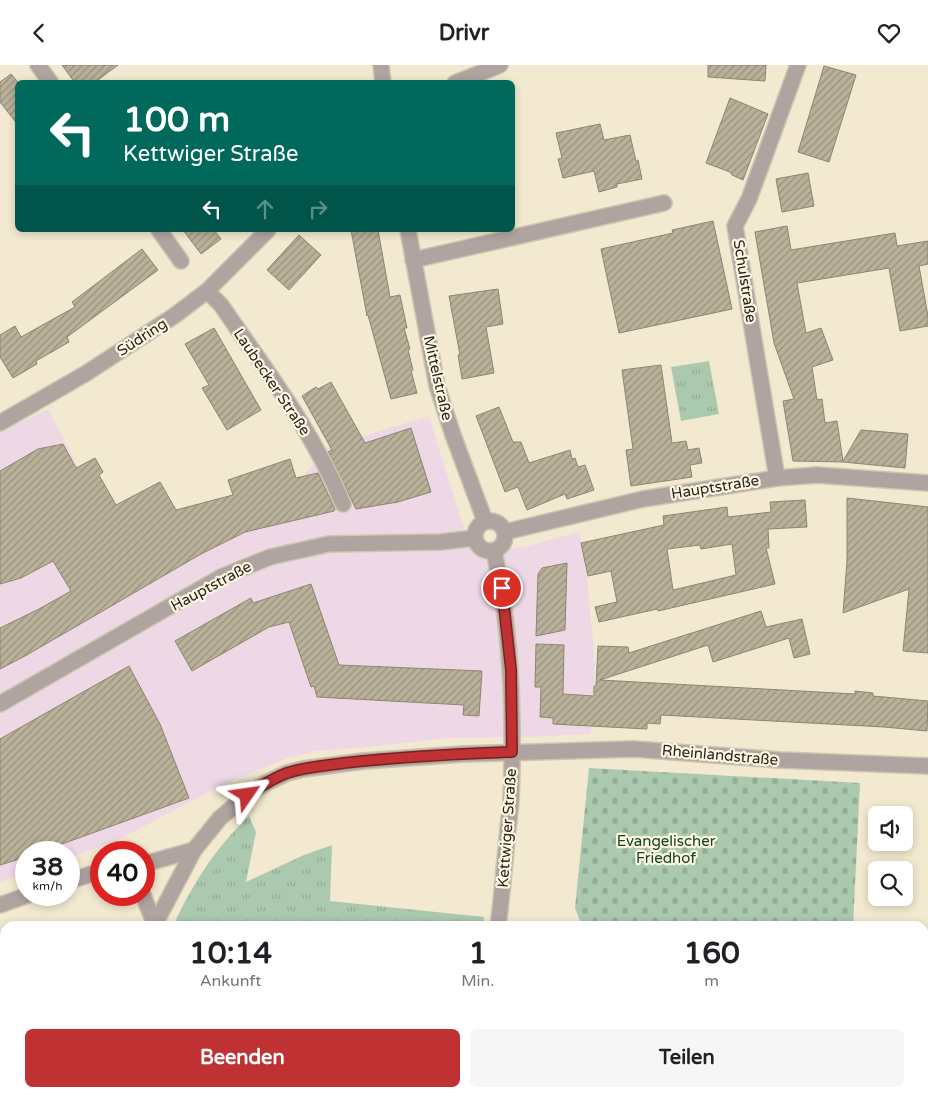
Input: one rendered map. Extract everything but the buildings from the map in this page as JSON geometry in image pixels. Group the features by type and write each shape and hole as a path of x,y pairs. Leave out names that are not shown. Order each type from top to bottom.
{"street":[{"path":"38,65 49,80"},
{"path":"381,65 383,80"},
{"path":"462,80 500,65"},
{"name":"Schulstraße","path":"777,478 736,226 749,199 798,65"},
{"path":"414,260 664,203"},
{"path":"160,232 181,261"},
{"name":"Südring","path":"0,423 85,374 174,316 207,291 266,232"},
{"name":"Mittelstraße","path":"408,232 442,406 485,521"},
{"name":"Laubecker Straße","path":"207,291 221,305 294,410 335,485 343,504"},
{"name":"Hauptstraße","path":"505,532 643,499 777,478 817,475 928,483"},
{"path":"485,521 499,523 505,532 505,542 494,551 483,550 474,538 477,528 485,521"},
{"name":"Hauptstraße","path":"0,704 222,577 270,557 329,544 424,543 474,538"},
{"name":"Kettwiger Straße","path":"494,551 502,588 511,670 511,803 499,921"},
{"name":"Rheinlandstraße","path":"158,921 194,850 220,818 247,795 266,783 287,773 303,769 364,761 463,754 634,749 780,760 928,766"},
{"path":"155,861 194,850"},
{"path":"0,905 15,900"},
{"path":"147,906 153,921"}],"shaded area":[{"path":"48,409 121,551 300,480 327,447 429,416 471,551 523,547 579,532 587,575 595,663 591,734 448,738 317,751 288,758 222,785 116,841 90,841 90,850 80,854 80,841 15,841 15,877 0,882 0,432"}],"green space":[{"path":"709,361 719,414 681,421 671,367"},
{"name":"Evangelischer Friedhof","path":"589,768 860,783 853,921 580,921 575,908"},
{"path":"249,816 256,832 246,882 304,855 332,845 330,901 484,917 484,921 176,921 206,867"}],"route":[{"path":"247,795 287,773 303,769 364,761 512,752 511,670 502,588"}]}
